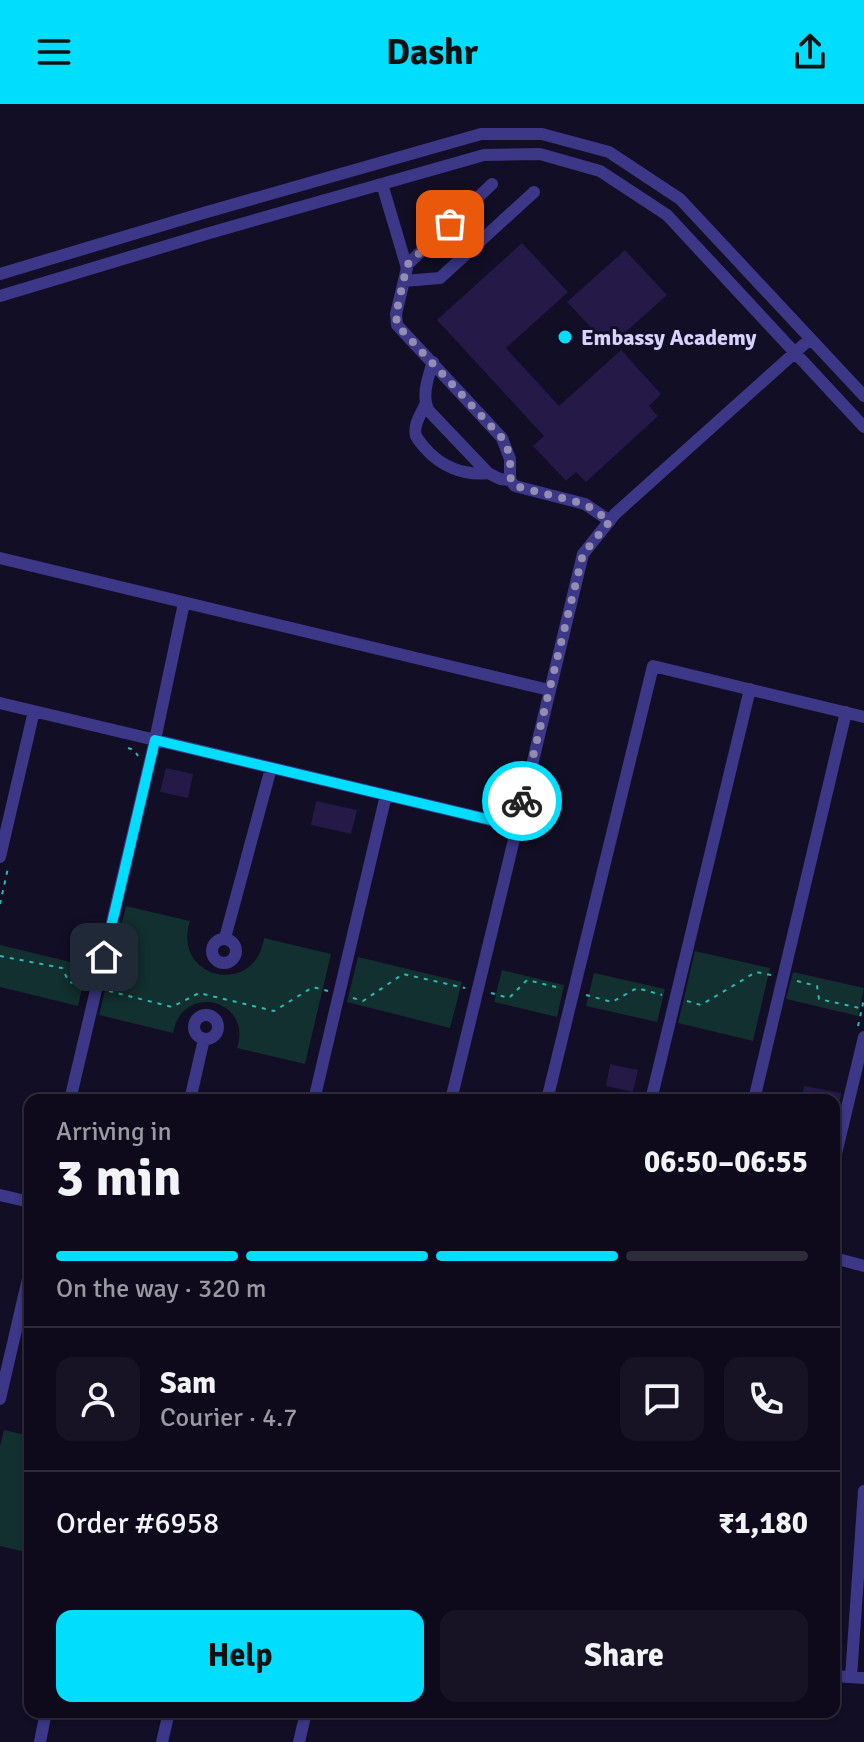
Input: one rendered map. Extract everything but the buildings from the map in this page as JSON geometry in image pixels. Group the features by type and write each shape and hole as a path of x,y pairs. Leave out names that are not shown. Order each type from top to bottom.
{"street":[{"path":"0,274 481,134 542,134 609,152 680,199 864,396"},
{"path":"0,296 484,155 540,154 600,171 667,215 864,427"},
{"path":"382,184 407,265 396,314 397,325 502,438 510,459 510,480 515,486 585,504 610,521"},
{"path":"407,265 492,184"},
{"path":"404,281 440,278 534,192"},
{"path":"452,1094 583,554 610,521 810,339"},
{"path":"433,362 416,437 441,463 474,475 488,473"},
{"path":"425,405 488,473 510,480"},
{"path":"0,558 549,690"},
{"path":"71,1094 184,603"},
{"path":"548,1094 653,666 864,717"},
{"path":"652,1094 750,689"},
{"path":"0,703 516,826"},
{"path":"5,858 34,711"},
{"path":"755,1094 846,712"},
{"path":"225,938 271,768"},
{"path":"315,1094 386,795"},
{"path":"840,1137 864,1037"},
{"path":"191,1094 204,1039"},
{"path":"0,1195 24,1201"},
{"path":"840,1260 864,1266"},
{"path":"0,1399 24,1296"},
{"path":"858,1678 864,1491"},
{"path":"40,1742 45,1718"},
{"path":"162,1742 168,1718"},
{"path":"299,1742 305,1718"}],"path":[{"path":"117,745 134,750 138,760"},
{"path":"0,904 5,858"},
{"path":"0,956 62,968 69,982 172,1007 199,993 274,1011 313,987 363,1001 403,974 509,998 527,980 612,1002 637,988 701,1005 756,972 817,986 819,999 864,1009"}],"green space":[{"path":"126,906 190,921 187,941 192,956 203,968 216,974 232,974 246,969 257,957 264,938 331,954 305,1064 237,1048 239,1031 235,1018 226,1008 214,1003 201,1002 189,1007 179,1017 173,1033 99,1015"},
{"path":"0,945 87,966 78,1006 0,987"},
{"path":"695,951 770,968 753,1041 678,1023"},
{"path":"358,957 462,982 450,1028 347,1002"},
{"path":"502,970 564,985 557,1017 494,1002"},
{"path":"793,972 864,988 858,1016 786,999"},
{"path":"594,973 665,989 657,1022 586,1006"},
{"path":"4,1430 24,1435 24,1552 0,1546 0,1446"}],"way so far":[{"path":"450,224 407,265 396,314 397,325 502,438 510,459 510,480 515,486 585,504 610,521 583,554 522,801"}],"place":[{"name":"Embassy Academy","path":"565,337"}],"route":[{"path":"104,957 155,740 516,826 522,801"}]}
